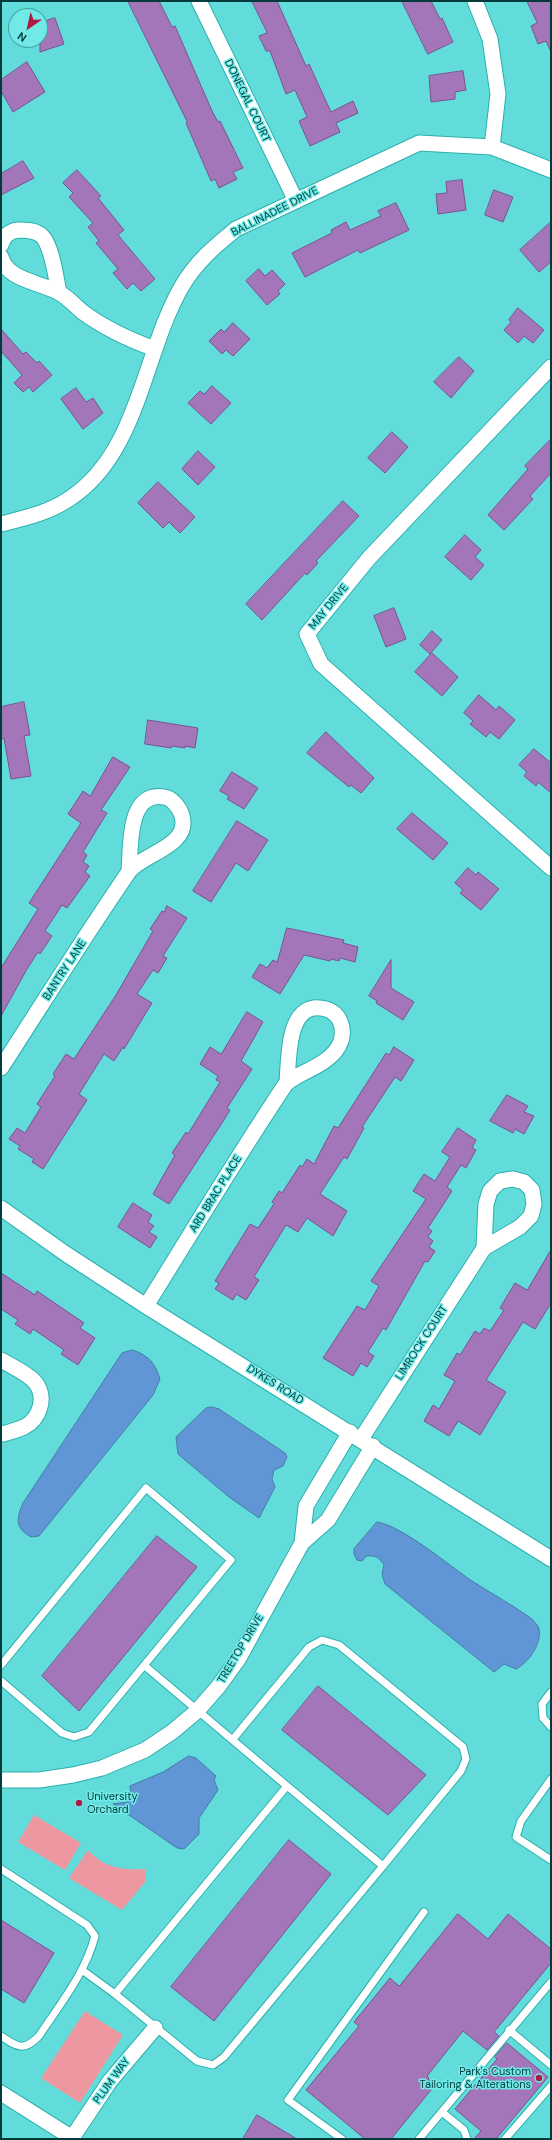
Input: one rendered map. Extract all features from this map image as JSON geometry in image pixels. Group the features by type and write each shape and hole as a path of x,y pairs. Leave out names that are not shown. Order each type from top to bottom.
{"street":[{"name":"DONEGAL COURT","path":"199,1 296,201"},
{"path":"474,1 490,40 498,94 492,147"},
{"name":"BALLINADEE DRIVE","path":"1,524 41,514 70,499 97,474 119,445 155,349 182,286 210,250 236,229 419,143 492,147 551,170"},
{"path":"1,245 3,238 13,230 29,230 42,236 49,248 59,292"},
{"path":"1,257 3,264 12,273 59,292 85,314 124,338 155,349"},
{"name":"MAY DRIVE","path":"548,376 369,558 307,634 321,664 551,868"},
{"name":"BANTRY LANE","path":"1,1068 129,871 170,845 183,828 182,816 176,803 166,797 156,796 144,801 136,811 133,824 129,871"},
{"name":"ARD BRAC PLACE","path":"146,1306 287,1082 292,1028 299,1016 312,1009 326,1009 337,1016 343,1029 341,1042 334,1053 326,1060 287,1082"},
{"name":"LIMROCK COURT","path":"361,1439 484,1248 520,1227 531,1216 534,1204 532,1190 524,1182 513,1179 500,1181 490,1191 486,1204 484,1248"},
{"name":"DYKES ROAD","path":"1,1208 66,1254 146,1306 551,1559"},
{"path":"1,1360 34,1382 40,1392 41,1404 36,1416 30,1423 23,1428 3,1434 1,1433"},
{"name":"TREETOP DRIVE","path":"302,1543 306,1506 361,1439"},
{"name":"TREETOP DRIVE","path":"1,1780 39,1780 73,1776 102,1768 145,1750 172,1732 197,1711 218,1687 239,1658 302,1543 328,1520 361,1439"},
{"name":"PLUM WAY","path":"73,2138 110,2081 155,2028"},
{"path":"1,2093 73,2138"}],"lane":[{"path":"1,1665 146,1488 231,1560 89,1732 74,1737 62,1733 1,1680"},
{"path":"82,1970 115,1994 197,2061 213,2065 224,2058 384,1866 461,1771 466,1759 463,1747 339,1645 322,1640 309,1647 232,1739"},
{"path":"145,1666 384,1866"},
{"path":"551,1692 542,1704 542,1718 551,1726"},
{"path":"551,1779 521,1821 516,1837 551,1860"},
{"path":"115,1994 288,1786"},
{"path":"1,1869 87,1925 95,1936 90,1954 82,1970 39,2036 30,2045 20,2047 1,2036"},
{"path":"342,2139 288,2100 424,1912"},
{"path":"419,2139 508,2030 551,1982"},
{"path":"508,2030 551,2065"},
{"path":"505,2139 551,2086"},
{"path":"442,2112 464,2130 468,2139"}],"shaded area":[{"path":"34,1815 81,1843 65,1870 18,1842"},
{"path":"88,1850 100,1861 114,1867 145,1869 145,1882 122,1910 69,1878"},
{"path":"85,2011 123,2035 80,2103 41,2078"}],"water":[{"path":"133,1350 151,1361 156,1369 160,1379 153,1395 39,1536 31,1537 22,1530 18,1523 19,1514 23,1503 122,1353"},
{"path":"212,1407 219,1409 285,1453 287,1457 283,1466 274,1470 272,1479 275,1487 259,1518 229,1497 178,1454 176,1437 206,1408"},
{"path":"377,1522 399,1530 412,1538 472,1581 532,1619 539,1629 539,1635 536,1647 529,1658 516,1669 504,1664 494,1672 385,1584 382,1574 384,1565 378,1558 374,1556 366,1556 362,1561 357,1560 354,1554 354,1549"},
{"path":"189,1756 196,1758 216,1776 214,1780 218,1790 199,1818 199,1834 184,1849 177,1848 113,1804 127,1802 131,1796 130,1786 163,1772"}],"building":[{"path":"128,1 159,1 172,27 175,26 212,111 218,122 220,121 243,168 233,172 237,179 219,188 215,179 211,181 186,123 187,122"},
{"path":"252,1 277,1 306,66 309,64 331,112 353,101 358,113 336,123 340,132 310,146 299,121 307,117 295,90 286,94 270,51 266,51 259,36 267,33"},
{"path":"402,1 431,1 440,19 442,18 453,42 428,54"},
{"path":"527,1 551,1 551,52 546,41 538,44 531,26 537,23"},
{"path":"55,18 64,44 40,52 40,48 48,48 48,20"},
{"path":"27,62 45,92 13,112 1,91 1,80"},
{"path":"463,71 466,90 455,92 455,99 431,102 429,76"},
{"path":"23,161 34,178 1,195 1,174"},
{"path":"77,170 101,196 98,198 124,230 118,235 155,279 141,291 133,283 127,289 113,273 118,269 96,243 99,241 88,227 93,223 69,197 73,193 63,183"},
{"path":"462,180 466,210 438,214 436,194 447,193 446,182"},
{"path":"494,190 513,197 503,222 485,215"},
{"path":"396,203 409,230 360,253 358,250 305,277 292,253 332,233 331,230 346,222 350,230 381,216 378,211"},
{"path":"551,222 551,262 539,272 520,250"},
{"path":"259,269 265,276 272,270 285,284 278,291 280,294 267,305 246,281"},
{"path":"518,308 544,330 533,343 524,336 518,343 504,330 511,322 509,320"},
{"path":"233,323 250,339 233,356 226,350 222,354 209,341 221,329 224,332"},
{"path":"1,329 23,354 26,352 37,363 39,361 52,375 33,392 29,387 23,392 14,383 22,375 1,351"},
{"path":"459,357 474,371 451,398 434,382"},
{"path":"212,386 231,403 211,424 188,403 200,391 204,394"},
{"path":"76,388 86,402 93,398 103,413 83,429 61,399"},
{"path":"392,432 408,447 385,473 368,458"},
{"path":"551,439 551,473 530,496 533,499 504,530 488,515 528,469 525,466"},
{"path":"198,451 215,467 198,485 182,469"},
{"path":"158,482 195,517 180,533 169,522 163,528 138,503"},
{"path":"343,501 359,516 316,561 318,563 307,575 305,573 262,620 246,604"},
{"path":"465,535 481,550 475,557 484,565 471,580 445,557"},
{"path":"394,608 406,639 386,647 374,616"},
{"path":"432,631 442,640 430,654 420,645"},
{"path":"432,653 458,677 442,696 415,672"},
{"path":"479,695 496,710 499,706 515,720 499,739 490,732 486,737 470,724 473,721 464,713"},
{"path":"24,702 30,735 24,736 31,776 11,779 4,738 1,739 1,707"},
{"path":"148,720 198,728 195,748 172,746 171,748 145,744"},
{"path":"326,732 374,778 361,793 351,785 349,787 307,753"},
{"path":"534,749 551,763 551,793 538,782 536,786 524,776 527,772 519,765"},
{"path":"113,757 130,767 101,810 107,813 83,852 87,855 83,862 89,866 85,872 90,876 67,908 62,905 45,931 52,936 40,954 38,952 27,969 1,1016 1,968 38,909 29,903 81,823 68,814 83,791 90,796"},
{"path":"232,772 258,788 244,809 227,799 229,796 220,791"},
{"path":"412,813 448,843 433,860 397,829"},
{"path":"237,821 268,840 248,871 236,863 211,902 193,891"},
{"path":"468,868 476,875 478,872 499,889 481,910 460,893 463,890 455,883"},
{"path":"167,906 187,918 163,956 167,958 158,973 153,970 137,994 152,1003 124,1049 123,1047 114,1061 104,1054 79,1094 87,1100 43,1169 32,1162 34,1159 18,1149 20,1146 9,1139 17,1128 25,1133 41,1107 37,1104 55,1076 53,1074 66,1054 74,1059 116,995 153,931 150,929"},
{"path":"287,928 344,940 343,943 358,947 355,962 340,958 339,961 331,959 330,961 304,955 280,994 252,977 260,964 267,968 273,960 277,962"},
{"path":"391,960 391,988 414,1002 403,1020 376,1003 377,1001 369,996"},
{"path":"247,1012 263,1022 241,1061 252,1069 227,1108 230,1110 169,1204 153,1194 175,1155 172,1153 186,1132 188,1134 220,1082 216,1080 218,1076 200,1064 210,1047 221,1054"},
{"path":"394,1047 414,1060 401,1081 395,1077 362,1127 364,1128 347,1159 344,1157 320,1194 347,1211 333,1236 307,1218 298,1232 286,1225 254,1277 259,1280 246,1300 236,1294 233,1300 215,1289 219,1283 215,1281 250,1224 258,1228 274,1204 272,1202 279,1191 282,1193 300,1165 302,1167 307,1159 314,1164 334,1126 338,1128 386,1053 389,1055"},
{"path":"507,1095 528,1106 524,1112 534,1116 524,1134 515,1129 513,1133 490,1121"},
{"path":"458,1128 476,1140 472,1148 476,1150 466,1168 461,1165 447,1187 452,1191 428,1228 432,1231 428,1237 433,1241 429,1247 435,1251 428,1262 425,1261 386,1330 383,1328 368,1352 374,1356 367,1367 361,1363 353,1376 323,1358 357,1306 365,1310 379,1286 371,1281 426,1199 413,1191 424,1174 435,1181 450,1157 442,1152"},
{"path":"133,1203 152,1215 148,1222 154,1226 149,1232 157,1237 150,1248 118,1227"},
{"path":"551,1250 551,1303 535,1329 523,1322 486,1380 506,1392 480,1435 458,1421 449,1436 424,1421 433,1405 439,1409 455,1381 444,1375 457,1353 460,1355 475,1331 480,1334 484,1328 490,1331 504,1310 500,1308 515,1283 527,1290"},
{"path":"1,1273 35,1295 37,1291 84,1323 80,1328 95,1338 78,1365 61,1354 64,1350 33,1329 30,1334 15,1324 18,1320 1,1309"},
{"path":"157,1536 197,1567 79,1711 42,1676"},
{"path":"318,1686 426,1775 388,1815 282,1730"},
{"path":"289,1840 331,1874 214,2021 171,1987"},
{"path":"458,1914 488,1939 508,1914 551,1949 551,1963 494,2032 499,2036 487,2050 463,2031 427,2076 429,2078 428,2079 435,2085 391,2139 365,2139 306,2090 359,2026 354,2022 390,1978 399,1986"},
{"path":"1,1920 54,1953 24,2003 1,1989"},
{"path":"507,2043 548,2077 496,2139 474,2139 481,2131 455,2109 497,2059 495,2057"},
{"path":"257,2115 297,2139 243,2139"}],"place":[{"name":"University Orchard","path":"79,1803"},
{"name":"Park's Custom Tailoring & Alterations","path":"539,2078"}]}
